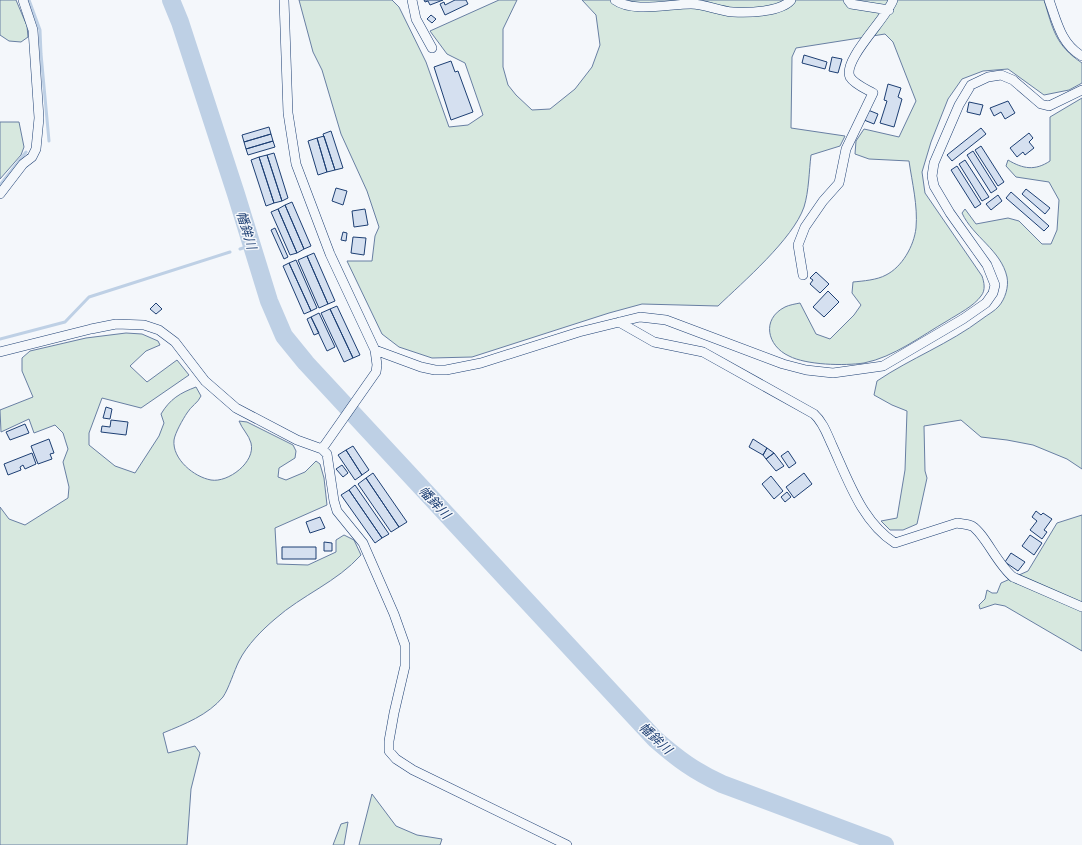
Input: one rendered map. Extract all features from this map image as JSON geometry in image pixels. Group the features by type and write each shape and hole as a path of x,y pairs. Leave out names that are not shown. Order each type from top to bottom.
{"street":[{"path":"0,194 23,164 32,157 36,149 39,118 34,36 23,0"},
{"path":"284,0 288,106 296,164 330,254 375,350 378,365 376,372 359,398 322,449"},
{"path":"412,0 416,18 432,48"},
{"path":"615,0 620,4 638,6 692,4 733,12 777,10 791,0"},
{"path":"848,0 851,4 889,10"},
{"path":"803,275 798,245 805,227 823,201 839,183 846,149 873,93 855,82 850,76 849,69 856,52 889,10 892,0"},
{"path":"1050,0 1064,40 1076,53 1082,56"},
{"path":"375,350 421,367 435,370 446,370 481,363 579,332 640,317 666,320 783,364 806,370 833,373 883,366 896,360 986,303 994,293 995,285 987,265 950,214 934,186 932,176 934,163 959,105 971,85 988,77 1001,75 1013,80 1041,104 1049,106 1082,90"},
{"path":"619,322 654,342 703,352 814,414 823,425 847,480 864,509 878,529 895,543 957,523 967,524 978,532 1005,570 1013,577 1082,606"},
{"path":"0,352 90,328 116,324 144,325 159,330 175,342 205,380 236,408 297,440 322,449 327,454 334,501 337,511 363,544 394,614 405,644 405,666 394,713 389,741 389,751 396,759 414,770 567,845"}],"shaded area":[{"path":"0,0 16,0 27,26 28,37 21,42 9,41 0,35"},
{"path":"299,0 392,0 399,7 426,62 449,127 468,125 483,115 465,63 447,54 430,31 499,0 517,0 503,29 503,67 508,85 532,110 550,109 575,89 592,67 600,45 596,15 582,0 1044,0 1053,28 1060,43 1082,63 1082,83 1069,90 1044,95 1008,69 983,71 962,79 948,99 931,142 922,172 925,193 982,276 984,291 978,300 966,310 886,356 856,364 825,364 805,361 796,359 782,352 776,346 770,332 772,318 777,312 787,306 800,303 816,334 830,339 854,315 861,305 852,293 853,282 878,278 892,271 902,261 913,242 916,228 916,211 909,161 869,159 855,154 856,141 864,129 899,137 916,101 893,42 885,34 796,48 792,57 791,128 845,136 840,146 811,155 806,201 798,219 779,246 718,306 642,304 609,313 472,357 432,358 399,347 382,334 347,261 372,261 375,236 379,227 367,191 341,134 322,70 313,52"},
{"path":"1082,98 1082,469 1067,459 1033,445 981,437 961,420 924,426 925,471 927,478 917,524 903,530 890,530 881,521 897,518 905,470 907,411 874,395 877,381 969,328 995,310 1003,300 1007,285 1007,277 1004,267 993,251 967,222 962,213 965,209 976,224 1008,218 1019,221 1042,244 1051,244 1057,230 1059,200 1049,182 1016,177 1006,166 1008,160 1029,168 1045,164 1050,161 1050,117"},
{"path":"0,122 19,122 24,147 21,155 0,179"},
{"path":"126,333 142,334 158,341 160,345 146,351 130,366 147,382 177,360 189,375 141,408 102,398 89,433 89,445 115,466 135,473 159,436 164,423 161,414 164,409 176,397 196,387 201,396 185,416 177,430 174,440 174,447 180,460 191,471 204,478 218,480 232,475 245,464 251,450 251,443 239,421 247,422 293,445 296,451 295,458 279,468 278,477 286,480 305,472 316,461 320,464 324,478 327,505 275,528 277,564 308,565 336,552 336,540 344,535 354,540 361,555 352,565 330,581 285,610 260,633 242,655 223,697 217,703 196,718 163,733 168,753 195,746 200,753 191,789 187,845 0,845 0,507 9,519 25,525 68,498 69,487 63,462 68,449 63,433 55,425 34,433 29,419 1,432 0,410 33,397 22,371 22,358 30,351 86,338"},
{"path":"1082,515 1082,651 1005,606 995,604 980,609 979,605 985,599 987,590 992,593 997,593 1001,583 1028,571 1057,523"},
{"path":"372,794 396,826 417,835 442,839 440,845 359,845"},
{"path":"348,822 344,845 333,845 341,824"}],"building":[{"path":"424,0 443,0 430,5 428,1 425,2"},
{"path":"455,0 466,0 468,4 445,15 440,4 444,2 445,5"},
{"path":"431,15 436,19 432,23 427,19"},
{"path":"804,55 827,62 825,69 802,63"},
{"path":"832,57 842,59 838,73 829,71"},
{"path":"451,61 455,72 458,71 473,112 451,120 434,67"},
{"path":"888,84 901,88 898,97 902,99 894,127 880,123 887,101 884,100"},
{"path":"1008,101 1015,113 1005,119 1001,112 994,116 990,108"},
{"path":"969,102 983,105 980,115 967,112"},
{"path":"868,110 878,114 874,124 864,120"},
{"path":"269,127 271,134 244,142 242,135"},
{"path":"981,128 986,134 952,161 947,155"},
{"path":"331,131 343,168 335,170 323,134"},
{"path":"1029,133 1033,138 1029,142 1034,148 1025,155 1023,152 1017,157 1010,148"},
{"path":"271,134 273,141 246,149 244,142"},
{"path":"324,136 335,170 327,172 317,138"},
{"path":"317,138 327,172 318,175 308,141"},
{"path":"273,141 275,147 248,155 246,149"},
{"path":"981,146 1004,182 998,186 975,150"},
{"path":"973,151 997,189 991,193 967,155"},
{"path":"274,153 288,198 282,201 267,155"},
{"path":"267,155 282,201 274,203 259,157"},
{"path":"259,157 274,203 266,206 251,160"},
{"path":"965,160 989,197 982,201 959,164"},
{"path":"957,166 981,204 975,208 951,170"},
{"path":"336,188 347,191 343,205 332,201"},
{"path":"1026,189 1050,208 1045,214 1022,194"},
{"path":"1011,192 1049,226 1044,231 1006,198"},
{"path":"998,195 1002,201 991,210 986,204"},
{"path":"292,202 311,246 304,249 285,205"},
{"path":"285,205 304,249 297,253 278,209"},
{"path":"278,209 297,253 290,255 271,212"},
{"path":"365,209 368,225 354,227 352,211"},
{"path":"275,228 288,257 284,259 271,230"},
{"path":"343,232 347,233 346,241 341,240"},
{"path":"353,237 366,238 364,255 351,253"},
{"path":"314,253 335,301 328,304 307,256"},
{"path":"307,256 328,304 319,308 298,260"},
{"path":"296,260 317,308 311,311 289,263"},
{"path":"289,263 311,311 304,314 283,266"},
{"path":"816,272 829,284 820,293 810,284 813,280 810,278"},
{"path":"828,291 839,302 824,317 813,307"},
{"path":"156,303 162,309 156,314 150,309"},
{"path":"337,306 360,355 353,358 330,309"},
{"path":"330,309 353,358 344,362 321,313"},
{"path":"319,313 335,347 327,351 311,317"},
{"path":"311,317 319,333 314,335 307,319"},
{"path":"106,407 112,409 110,419 103,418"},
{"path":"111,420 128,422 126,435 101,432 102,426 110,427"},
{"path":"25,424 29,433 10,440 6,432"},
{"path":"49,439 54,453 50,454 52,459 38,464 31,446"},
{"path":"753,439 767,448 763,455 749,447"},
{"path":"353,446 369,470 362,475 346,450"},
{"path":"767,448 774,453 766,459 763,455"},
{"path":"346,450 362,475 355,480 338,455"},
{"path":"788,451 796,463 789,468 781,456"},
{"path":"32,453 36,464 25,469 23,465 20,467 21,470 8,475 4,464"},
{"path":"774,453 784,466 776,471 766,459"},
{"path":"342,465 348,473 343,477 336,469"},
{"path":"373,473 407,522 399,527 366,478"},
{"path":"804,473 812,484 794,498 786,487"},
{"path":"771,476 783,491 774,499 762,484"},
{"path":"366,478 399,527 391,532 358,484"},
{"path":"355,485 389,534 382,538 349,490"},
{"path":"349,490 382,538 375,543 341,495"},
{"path":"787,492 791,497 785,502 781,497"},
{"path":"1036,511 1041,515 1043,513 1052,519 1044,530 1047,532 1042,539 1030,530 1037,521 1032,517"},
{"path":"320,517 325,528 310,533 306,522"},
{"path":"1030,535 1042,543 1034,555 1022,546"},
{"path":"324,542 332,543 332,551 324,551"},
{"path":"282,547 316,547 316,559 282,559"},
{"path":"1011,553 1025,562 1018,571 1005,562"}],"waterway":[{"path":"29,0 40,30 49,141"},
{"name":"幡鉾川","path":"171,0 180,22 269,301 284,336 306,363 663,746 679,759 722,784 885,845"},
{"path":"0,185 26,152"},
{"path":"240,249 252,245"},
{"path":"0,339 65,322 89,297 230,252"}]}
